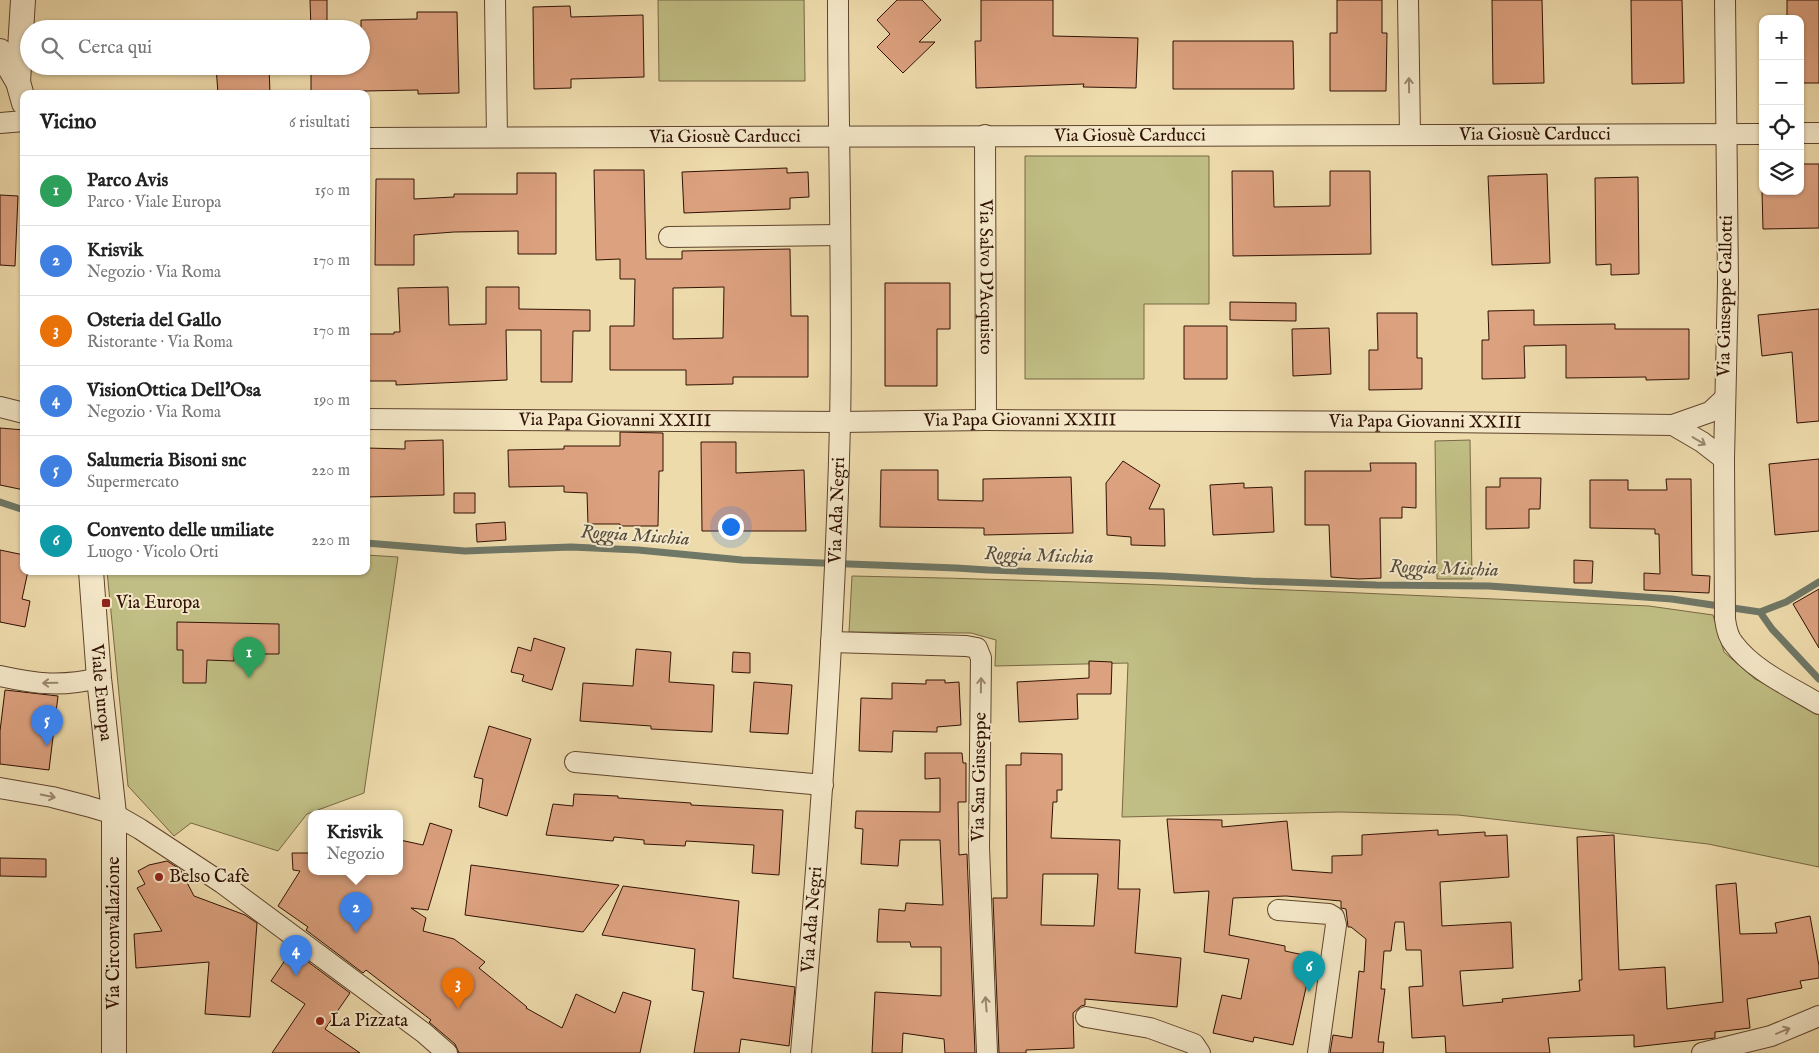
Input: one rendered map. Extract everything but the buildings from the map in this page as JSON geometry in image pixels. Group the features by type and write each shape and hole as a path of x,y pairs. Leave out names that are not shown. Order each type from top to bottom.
{"street":[{"path":"23,0 23,20"},
{"path":"495,0 497,137"},
{"name":"Via Ada Negri","path":"801,1053 823,785 835,563 840,422 838,0"},
{"path":"1408,0 1410,134"},
{"name":"Via Giuseppe Gallotti","path":"1725,0 1728,282 1724,458 1724,619 1733,643 1750,662 1819,704"},
{"path":"0,51 20,91"},
{"path":"21,75 21,90"},
{"path":"0,123 20,121"},
{"path":"1804,134 1819,133"},
{"name":"Via Giosuè Carducci","path":"370,138 1759,134"},
{"name":"Via Salvo D'Acquisto","path":"985,135 986,420"},
{"path":"669,237 840,235"},
{"path":"1673,425 1710,412 1725,398"},
{"path":"0,408 20,411"},
{"name":"Via Papa Giovanni XXIII","path":"370,418 840,422 986,420 1440,422 1673,425"},
{"path":"1673,425 1724,458"},
{"name":"Viale Europa","path":"91,575 99,678 114,814"},
{"name":"Via San Giuseppe","path":"831,642 966,646 976,648 981,658 979,847 987,1053"},
{"path":"0,676 37,684 79,683 99,678"},
{"path":"576,762 823,785"},
{"path":"0,788 52,797 114,814 148,834 222,883 424,1033 448,1053"},
{"name":"Via Circonvallazione","path":"114,814 114,1053"},
{"path":"1278,910 1330,914 1334,917 1336,925 1318,1053"},
{"path":"1702,1053 1771,1036 1819,1016"},
{"path":"1086,1017 1150,1028 1194,1044 1200,1053"}],"shaded area":[{"path":"658,0 804,0 805,81 659,81"},
{"path":"1025,156 1209,156 1209,304 1144,304 1144,379 1025,379"},
{"path":"1470,440 1472,579 1437,579 1435,441"},
{"path":"370,555 398,557 364,793 318,810 308,810 308,814 278,851 191,823 174,836 128,786 107,575 370,575"},
{"path":"852,576 1151,585 1649,606 1713,615 1724,652 1755,679 1819,712 1819,867 1708,844 1458,815 1341,812 1122,817 1128,663 995,666 996,640 971,633 849,632"}],"waterway":[{"name":"Roggia Mischia","path":"0,502 20,509"},
{"name":"Roggia Mischia","path":"370,543 465,551 571,547 638,550 742,560 1252,581 1489,586 1672,599 1760,612 1786,602 1819,582"},
{"path":"1760,612 1772,629 1819,679"}],"place":[{"name":"Via Europa","path":"106,603"},
{"name":"Parco Avis","path":"249,678"},
{"name":"Salumeria Bisoni snc","path":"47,746"},
{"name":"Belso Cafè","path":"159,877"},
{"name":"Krisvik","path":"356,933"},
{"name":"VisionOttica Dell'Osa","path":"296,976"},
{"name":"Convento delle umiliate","path":"1309,992"},
{"name":"Osteria del Gallo","path":"458,1009"},
{"name":"La Pizzata","path":"320,1021"}]}
